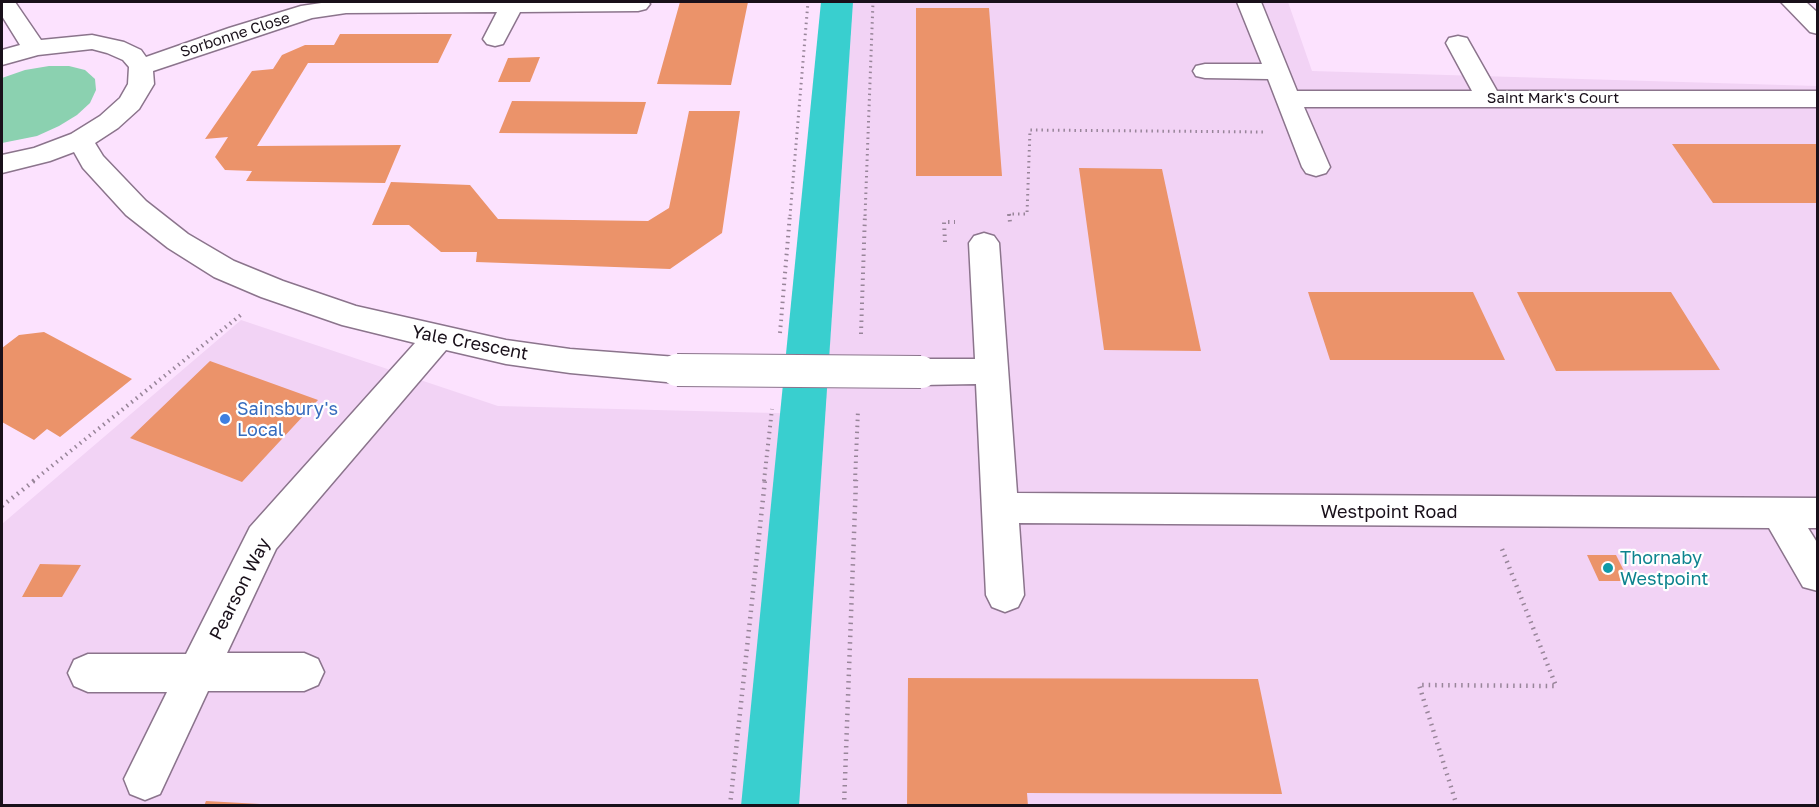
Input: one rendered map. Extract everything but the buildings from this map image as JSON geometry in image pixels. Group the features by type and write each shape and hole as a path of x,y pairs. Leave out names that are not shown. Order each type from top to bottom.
{"street":[{"path":"3,2 34,48"},
{"path":"1249,2 1316,167"},
{"name":"Sorbonne Close","path":"141,68 308,6 638,4"},
{"path":"495,39 511,6"},
{"path":"2,58 34,48 65,43 93,42 115,47 132,55 141,68 141,84 130,103 109,122 80,140 41,155 2,164"},
{"path":"1458,43 1488,98"},
{"path":"1205,71 1277,72"},
{"name":"Saint Mark's Court","path":"1288,99 1818,99"},
{"name":"Yale Crescent","path":"80,140 93,162 136,208 178,241 224,268 273,289 353,317 438,338 570,362 677,370 921,372 991,370"},
{"path":"984,243 1005,595"},
{"name":"Pearson Way","path":"145,779 263,538 438,338"},
{"name":"Westpoint Road","path":"999,508 1818,513"},
{"path":"1779,513 1816,575"},
{"path":"88,673 304,672"}],"path":[{"path":"1009,214 1027,214 1030,130 1301,132"},
{"path":"2,506 273,289"},
{"path":"1456,806 1419,685 1556,686 1487,512"}],"shaded area":[{"path":"843,2 1288,2 1312,71 1817,86 1817,805 2,806 2,524 241,320 498,406 814,414"}],"green space":[{"path":"49,66 69,66 85,70 95,79 96,90 90,103 77,115 37,136 2,143 2,78 25,70"}],"waterway":[{"path":"770,806 837,2"}],"place":[{"name":"Sainsbury's Local","path":"225,419"},
{"name":"Thornaby Westpoint","path":"1608,568"}]}
